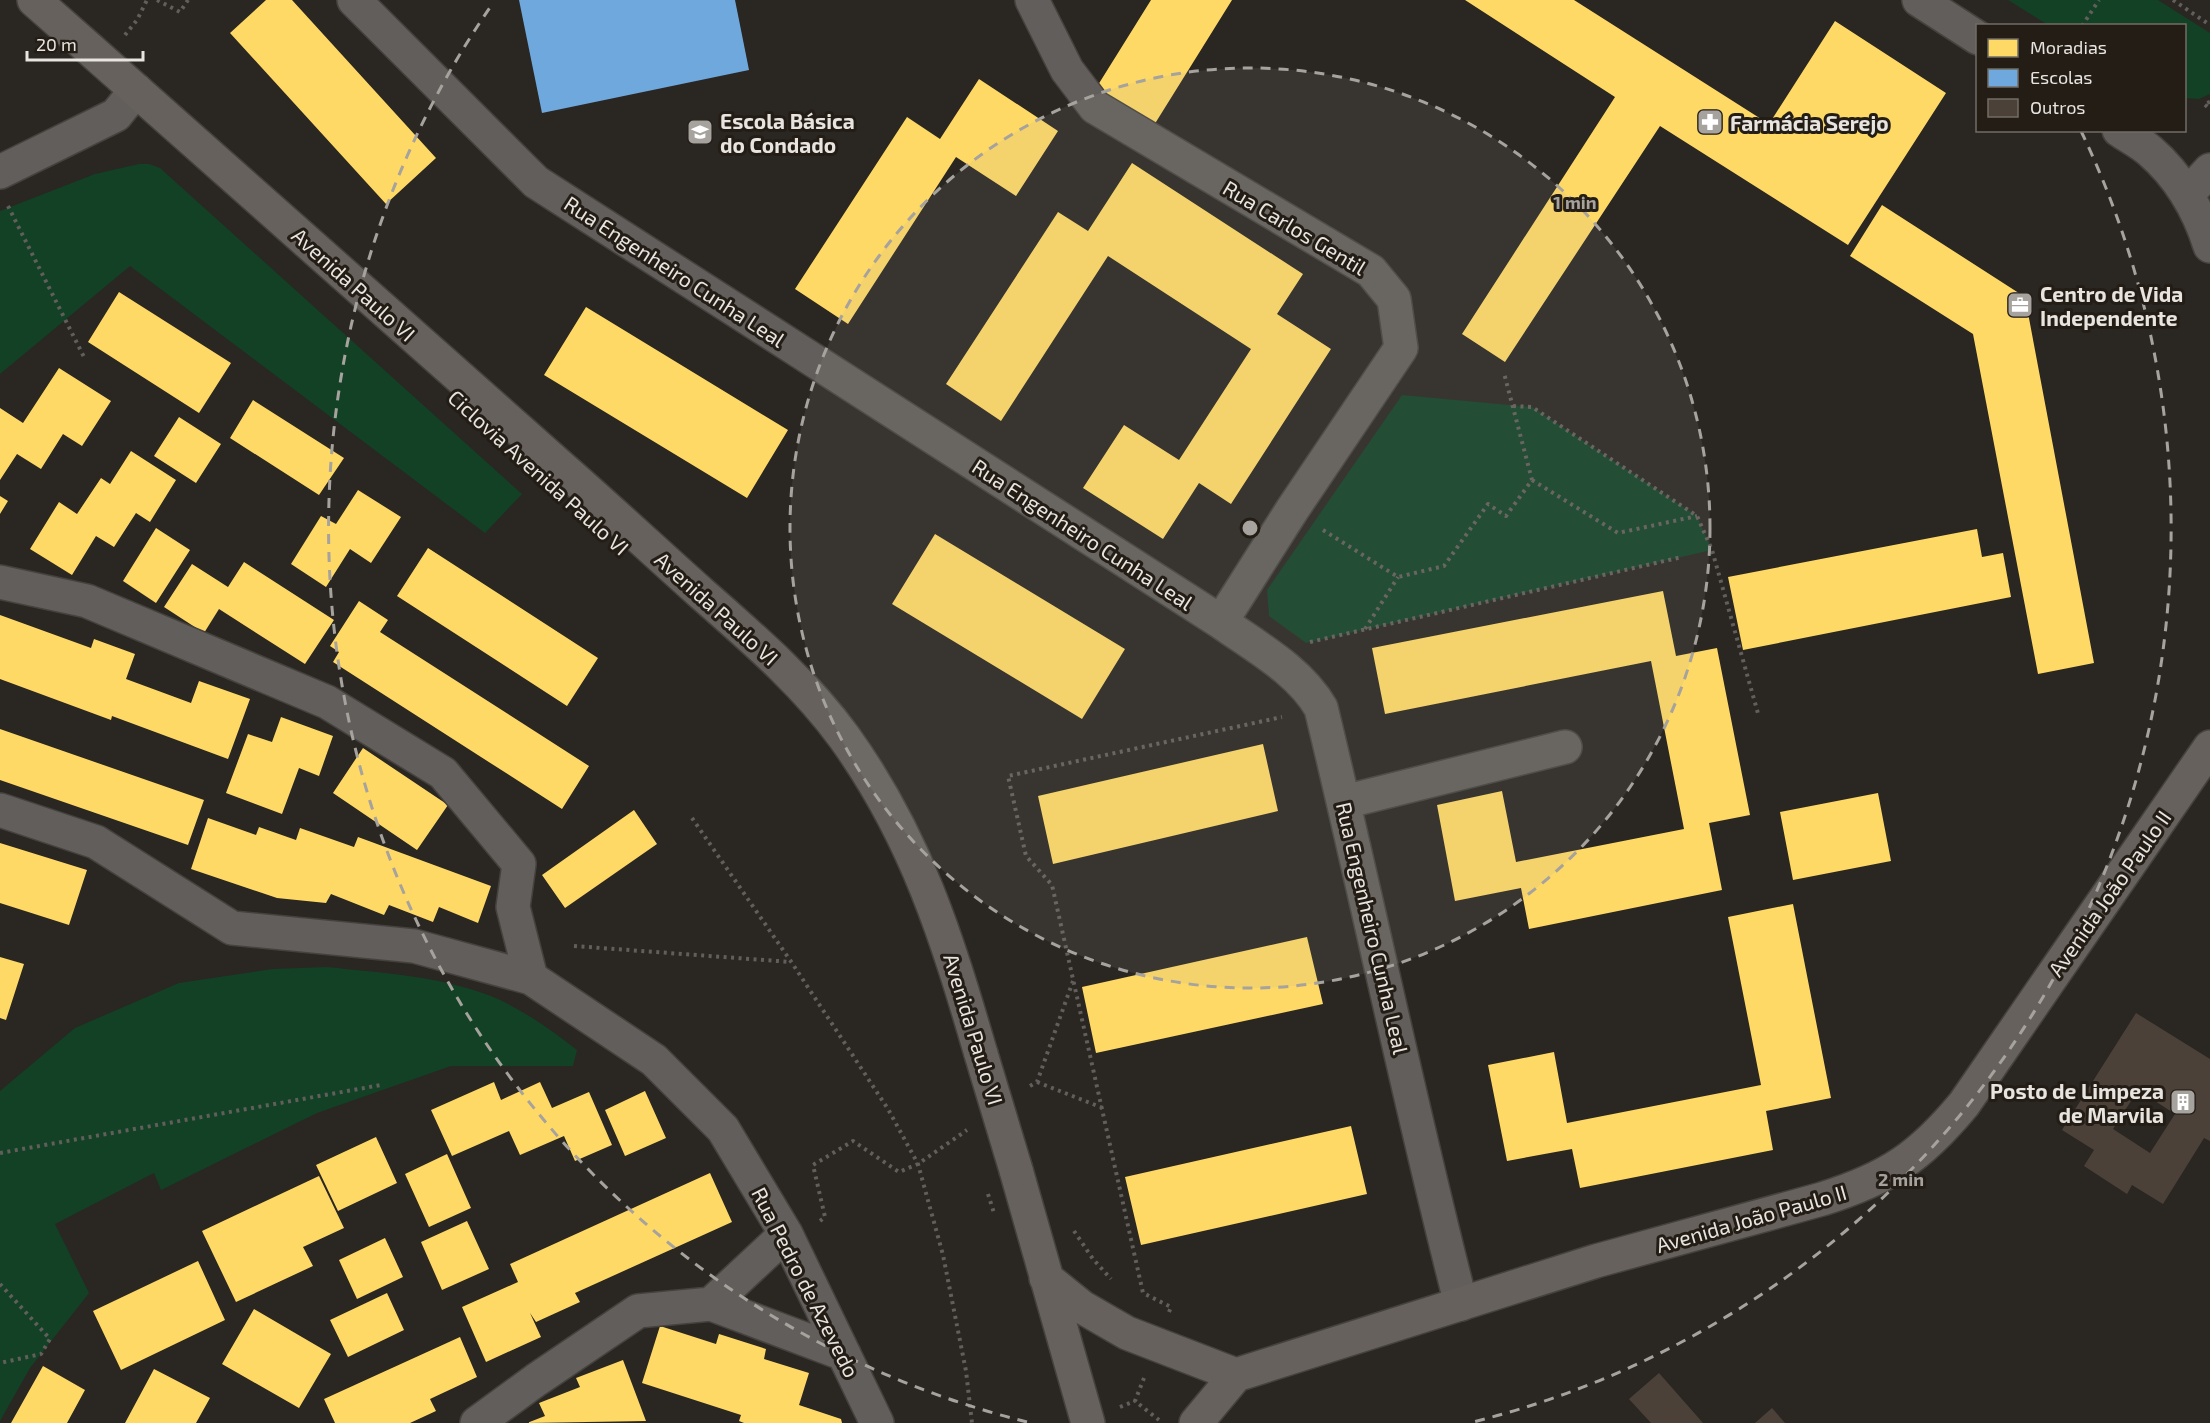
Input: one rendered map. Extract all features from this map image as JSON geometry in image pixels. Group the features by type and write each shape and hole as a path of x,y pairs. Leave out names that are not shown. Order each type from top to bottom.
{"main road":[{"name":"Avenida Paulo VI","path":"34,0 779,663 843,736 896,820 918,864 953,957 1088,1423"},
{"name":"Avenida João Paulo II","path":"1236,1375 1596,1261 1854,1189 1890,1173 1940,1133 1964,1104 2210,747"},
{"path":"1046,1278 1091,1312 1127,1333 1236,1375 1196,1423"}],"street":[{"name":"Rua Engenheiro Cunha Leal","path":"354,0 536,182 1221,622 1284,668 1314,695 1321,708 1344,802 1439,1220 1461,1304"},
{"name":"Rua Carlos Gentil","path":"1032,0 1067,70 1095,107 1371,271 1394,299 1401,348 1292,510 1221,622"},
{"path":"1919,0 1976,37"},
{"path":"3,186 116,115 136,90"},
{"path":"2122,132 2157,157 2187,195 2204,227 2210,246"},
{"path":"2187,195 2210,170"},
{"path":"0,582 87,601 327,702 443,773 519,864 513,907 531,978"},
{"path":"1344,802 1565,747"},
{"name":"Rua Pedro de Azevedo","path":"0,810 96,842 232,928 414,946 531,978 654,1060 723,1129 786,1234 878,1423"},
{"path":"711,1304 786,1234"},
{"path":"477,1423 638,1311 711,1304 844,1354"}],"path":[{"path":"137,20 147,0"},
{"path":"157,0 180,12 188,0"},
{"path":"2083,24 2099,0"},
{"path":"2173,0 2210,25"},
{"path":"2210,102 2204,104 2210,109"},
{"path":"3,186 85,359"},
{"path":"1504,373 1532,480 1618,534 1697,516"},
{"path":"1513,406 1532,407 1697,516 1712,550 1759,717"},
{"path":"1365,629 1398,578 1444,566 1488,504 1506,516 1532,480"},
{"path":"1292,510 1398,578"},
{"path":"1284,668 1306,643 1682,557"},
{"path":"1120,1407 1135,1401 1172,1307 1143,1293 1052,885 1026,856 1008,776 1321,708"},
{"path":"692,818 792,963 888,1109 918,1164 943,1255 966,1371 972,1423"},
{"path":"574,946 792,963"},
{"path":"1037,1082 1103,1108"},
{"path":"0,1153 381,1085"},
{"path":"817,1222 825,1217 813,1165 853,1141 899,1172 918,1164"},
{"path":"0,1284 50,1339 40,1354 0,1363"},
{"path":"1135,1401 1163,1423"}],"green space":[{"path":"2008,0 2158,0 2210,33 2210,94 2199,99 2186,98 2186,24 2046,24"},
{"path":"139,164 149,164 160,168 522,494 485,533 130,266 0,374 0,211 95,174"},
{"path":"1402,395 1532,407 1697,516 1712,550 1306,643 1269,616 1267,590"},
{"path":"327,967 431,980 491,996 535,1020 577,1050 573,1066 451,1066 317,1113 161,1190 154,1173 55,1224 89,1293 30,1368 0,1421 0,1091 75,1028 179,983 273,969"}],"building: Moradias":[{"path":"266,0 292,0 436,158 386,204 230,33"},
{"path":"1151,0 1232,0 1151,130 1093,93"},
{"path":"1465,0 1574,0 1769,124 1835,21 1946,93 1848,245 1660,126 1505,362 1462,334 1615,97"},
{"path":"979,79 1058,131 1016,196 956,157 848,324 795,289 907,117 940,139"},
{"path":"1132,163 1303,274 1277,314 1331,349 1231,504 1199,483 1163,539 1083,488 1124,425 1179,460 1251,349 1108,256 1001,421 946,384 1058,212 1088,231"},
{"path":"1882,205 2025,297 2094,663 2038,674 1973,334 1850,256"},
{"path":"119,292 231,363 199,413 88,342"},
{"path":"586,307 788,430 747,498 544,375"},
{"path":"59,368 111,401 82,446 63,434 41,469 17,454 0,480 0,408 23,423"},
{"path":"253,400 344,458 319,495 230,438"},
{"path":"179,417 221,444 196,483 154,456"},
{"path":"131,451 176,480 150,522 136,513 114,547 96,536 72,575 30,549 59,502 77,514 101,478 110,484"},
{"path":"358,490 401,517 371,563 350,549 326,587 291,564 321,516 336,524"},
{"path":"0,496 8,501 0,514"},
{"path":"156,528 190,550 156,603 123,581"},
{"path":"1977,529 1982,557 2003,553 2011,597 1743,650 1728,577"},
{"path":"935,534 1125,649 1082,719 892,604"},
{"path":"428,548 598,658 567,706 397,596"},
{"path":"244,562 334,620 305,664 219,609 204,633 164,607 192,564 228,587"},
{"path":"1663,591 1676,656 1717,648 1750,815 1709,823 1722,890 1529,929 1521,888 1455,901 1437,805 1502,791 1516,862 1684,829 1651,661 1385,714 1372,648"},
{"path":"359,601 388,620 380,632 589,766 562,809 333,662 339,652 330,646"},
{"path":"0,615 91,648 94,639 135,654 126,679 191,703 199,681 250,699 228,759 112,716 111,720 0,679"},
{"path":"281,717 333,736 319,776 299,768 282,814 226,793 248,734 272,742"},
{"path":"0,729 204,800 188,845 0,780"},
{"path":"1263,744 1278,811 1053,864 1038,796"},
{"path":"363,748 448,805 417,850 333,793"},
{"path":"1878,793 1891,861 1793,880 1780,812"},
{"path":"634,810 657,844 565,908 542,875"},
{"path":"208,818 256,835 259,827 296,840 300,828 354,847 358,837 491,886 478,923 439,907 433,922 389,905 384,915 331,894 326,903 277,898 191,869"},
{"path":"0,843 87,870 69,925 0,903"},
{"path":"1793,904 1831,1098 1766,1111 1773,1150 1580,1188 1572,1149 1507,1161 1488,1065 1554,1052 1567,1123 1761,1085 1728,917"},
{"path":"1307,937 1323,1004 1096,1053 1082,987"},
{"path":"0,957 24,964 6,1020 0,1018"},
{"path":"494,1082 501,1100 540,1082 552,1108 589,1092 612,1145 575,1161 564,1136 520,1155 509,1131 452,1156 431,1110"},
{"path":"645,1091 666,1138 625,1156 605,1110"},
{"path":"1351,1126 1367,1194 1141,1245 1125,1177"},
{"path":"376,1137 397,1183 338,1211 316,1165"},
{"path":"447,1154 471,1208 429,1227 405,1174"},
{"path":"710,1173 732,1222 575,1293 580,1302 536,1322 530,1313 541,1337 486,1362 462,1307 518,1282 510,1264"},
{"path":"319,1176 344,1228 303,1247 313,1266 236,1302 202,1231"},
{"path":"467,1221 489,1269 442,1290 421,1242"},
{"path":"385,1238 403,1277 357,1299 339,1260"},
{"path":"198,1261 225,1320 121,1370 93,1311"},
{"path":"387,1293 404,1330 348,1357 330,1320"},
{"path":"254,1309 331,1354 299,1408 222,1364"},
{"path":"660,1326 716,1344 719,1334 766,1349 764,1359 809,1373 799,1405 841,1419 842,1423 744,1423 739,1421 741,1415 642,1383"},
{"path":"460,1337 477,1377 430,1399 436,1411 410,1423 335,1423 324,1399"},
{"path":"623,1360 646,1421 527,1423 545,1416 539,1403 580,1387 576,1378"},
{"path":"43,1366 85,1390 67,1423 11,1423"},
{"path":"154,1369 210,1398 196,1423 125,1423"}],"building: Escolas":[{"path":"519,0 735,0 749,70 542,113"}],"building: Outros":[{"name":"Posto de Limpeza de Marvila","path":"2136,1013 2210,1059 2210,1141 2204,1138 2163,1204 2132,1185 2127,1194 2084,1166 2094,1150 2062,1130","holes":["2138,1090 2175,1114 2150,1153 2113,1129"]},
{"path":"1659,1373 1703,1423 1651,1423 1629,1399"},
{"path":"1772,1408 1785,1423 1755,1423"}],"place":[{"name":"Farmácia Serejo","path":"1710,122"},
{"name":"Escola Básica do Condado","path":"700,132"},
{"name":"Centro de Vida Independente","path":"2020,305"},
{"name":"Posto de Limpeza de Marvila","path":"2183,1102"}]}
